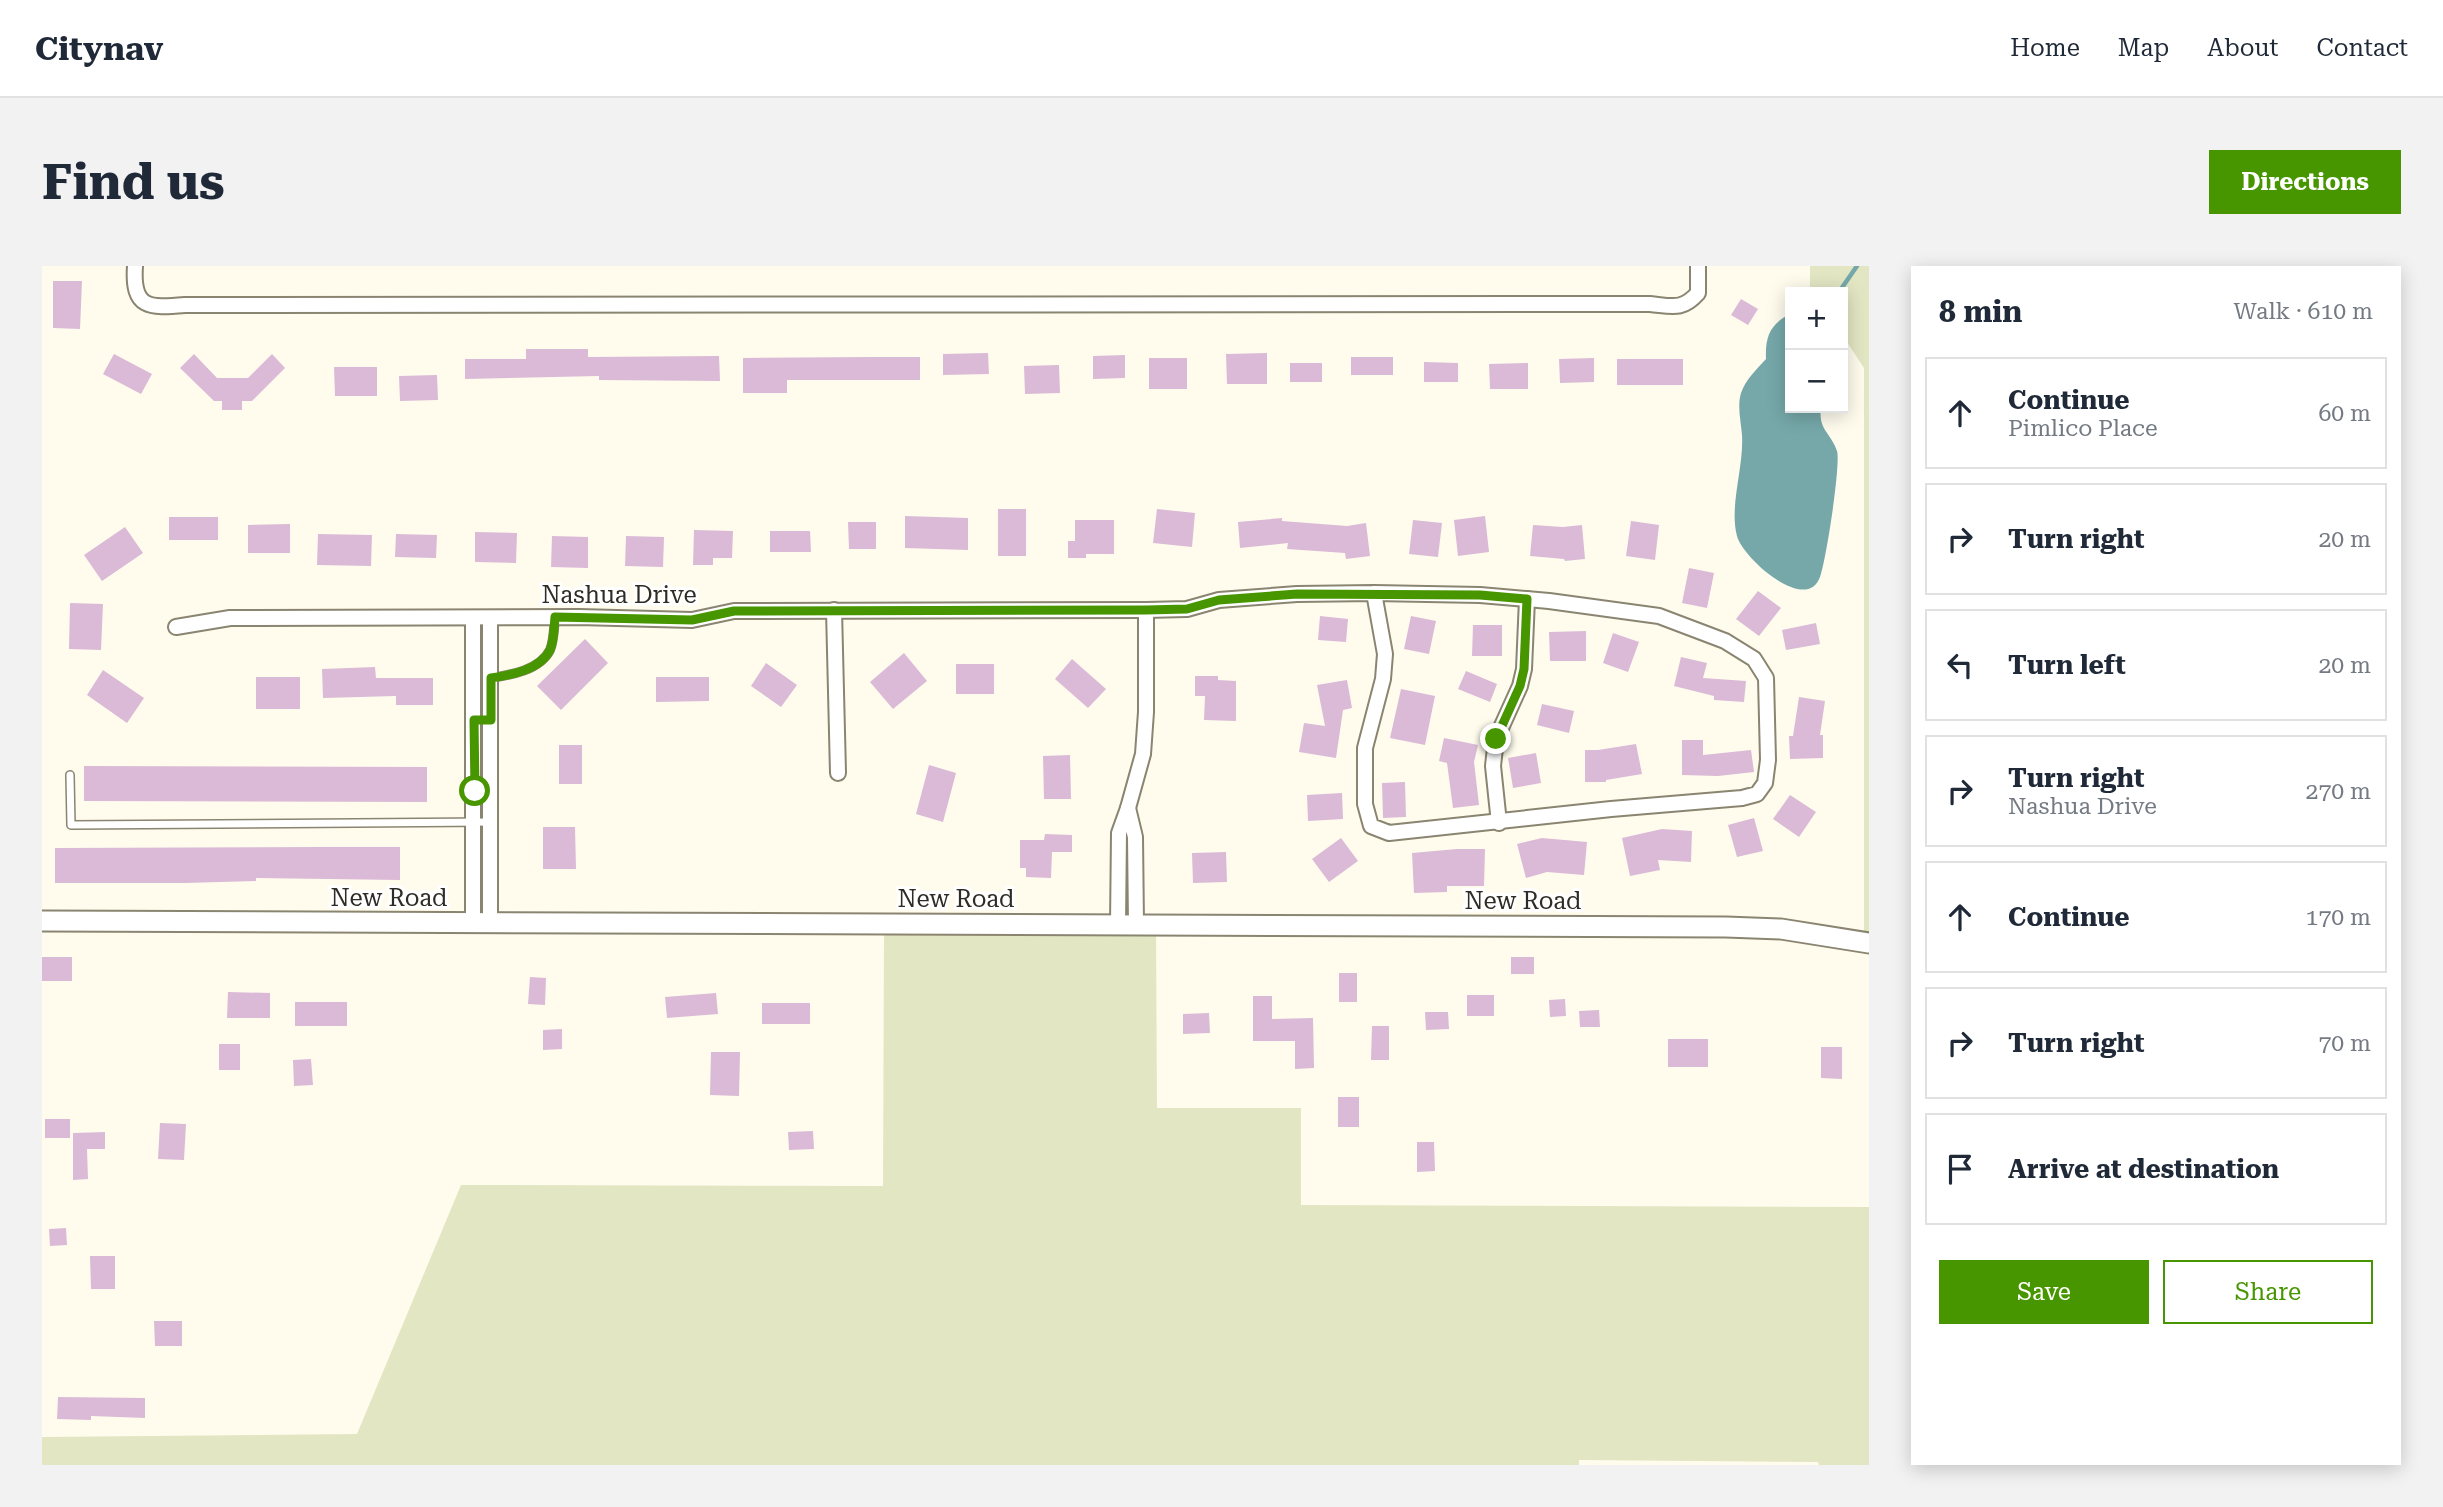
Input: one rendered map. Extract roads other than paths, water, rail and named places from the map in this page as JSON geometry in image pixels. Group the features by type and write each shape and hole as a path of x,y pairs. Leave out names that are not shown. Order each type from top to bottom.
{"street":[{"path":"135,266 134,284 140,299 155,307 1678,306 1693,299 1698,293 1698,266"},
{"path":"1374,593 1385,654 1384,679 1366,748 1364,804 1371,826 1389,834 1499,822 1493,766 1496,739 1520,686 1524,669 1527,599"},
{"name":"Nashua Drive","path":"176,627 230,618 555,617 692,620 734,611 1146,610 1187,609 1219,600 1297,594 1480,595 1659,616 1726,640 1754,659 1766,678 1768,760 1765,783 1758,794 1499,822"},
{"path":"834,610 838,773"},
{"path":"1127,924 1135,837 1128,808 1143,754 1146,712 1146,610"},
{"path":"473,618 474,822 482,923"},
{"path":"482,923 491,822 490,618"},
{"path":"474,720 491,720"},
{"name":"New Road","path":"42,921 1726,927 1782,929 1869,943"}],"lane":[{"path":"491,678 518,673 539,662 551,649 555,617"},
{"path":"70,775 71,825 491,822"}],"water":[{"path":"1785,317 1785,413 1821,413 1821,421 1837,451 1838,459 1823,568 1813,587 1802,590 1775,579 1750,557 1741,545 1735,524 1742,447 1739,409 1741,393 1748,379 1766,359 1770,332"}],"waterway":[{"path":"1842,287 1857,266"}]}
